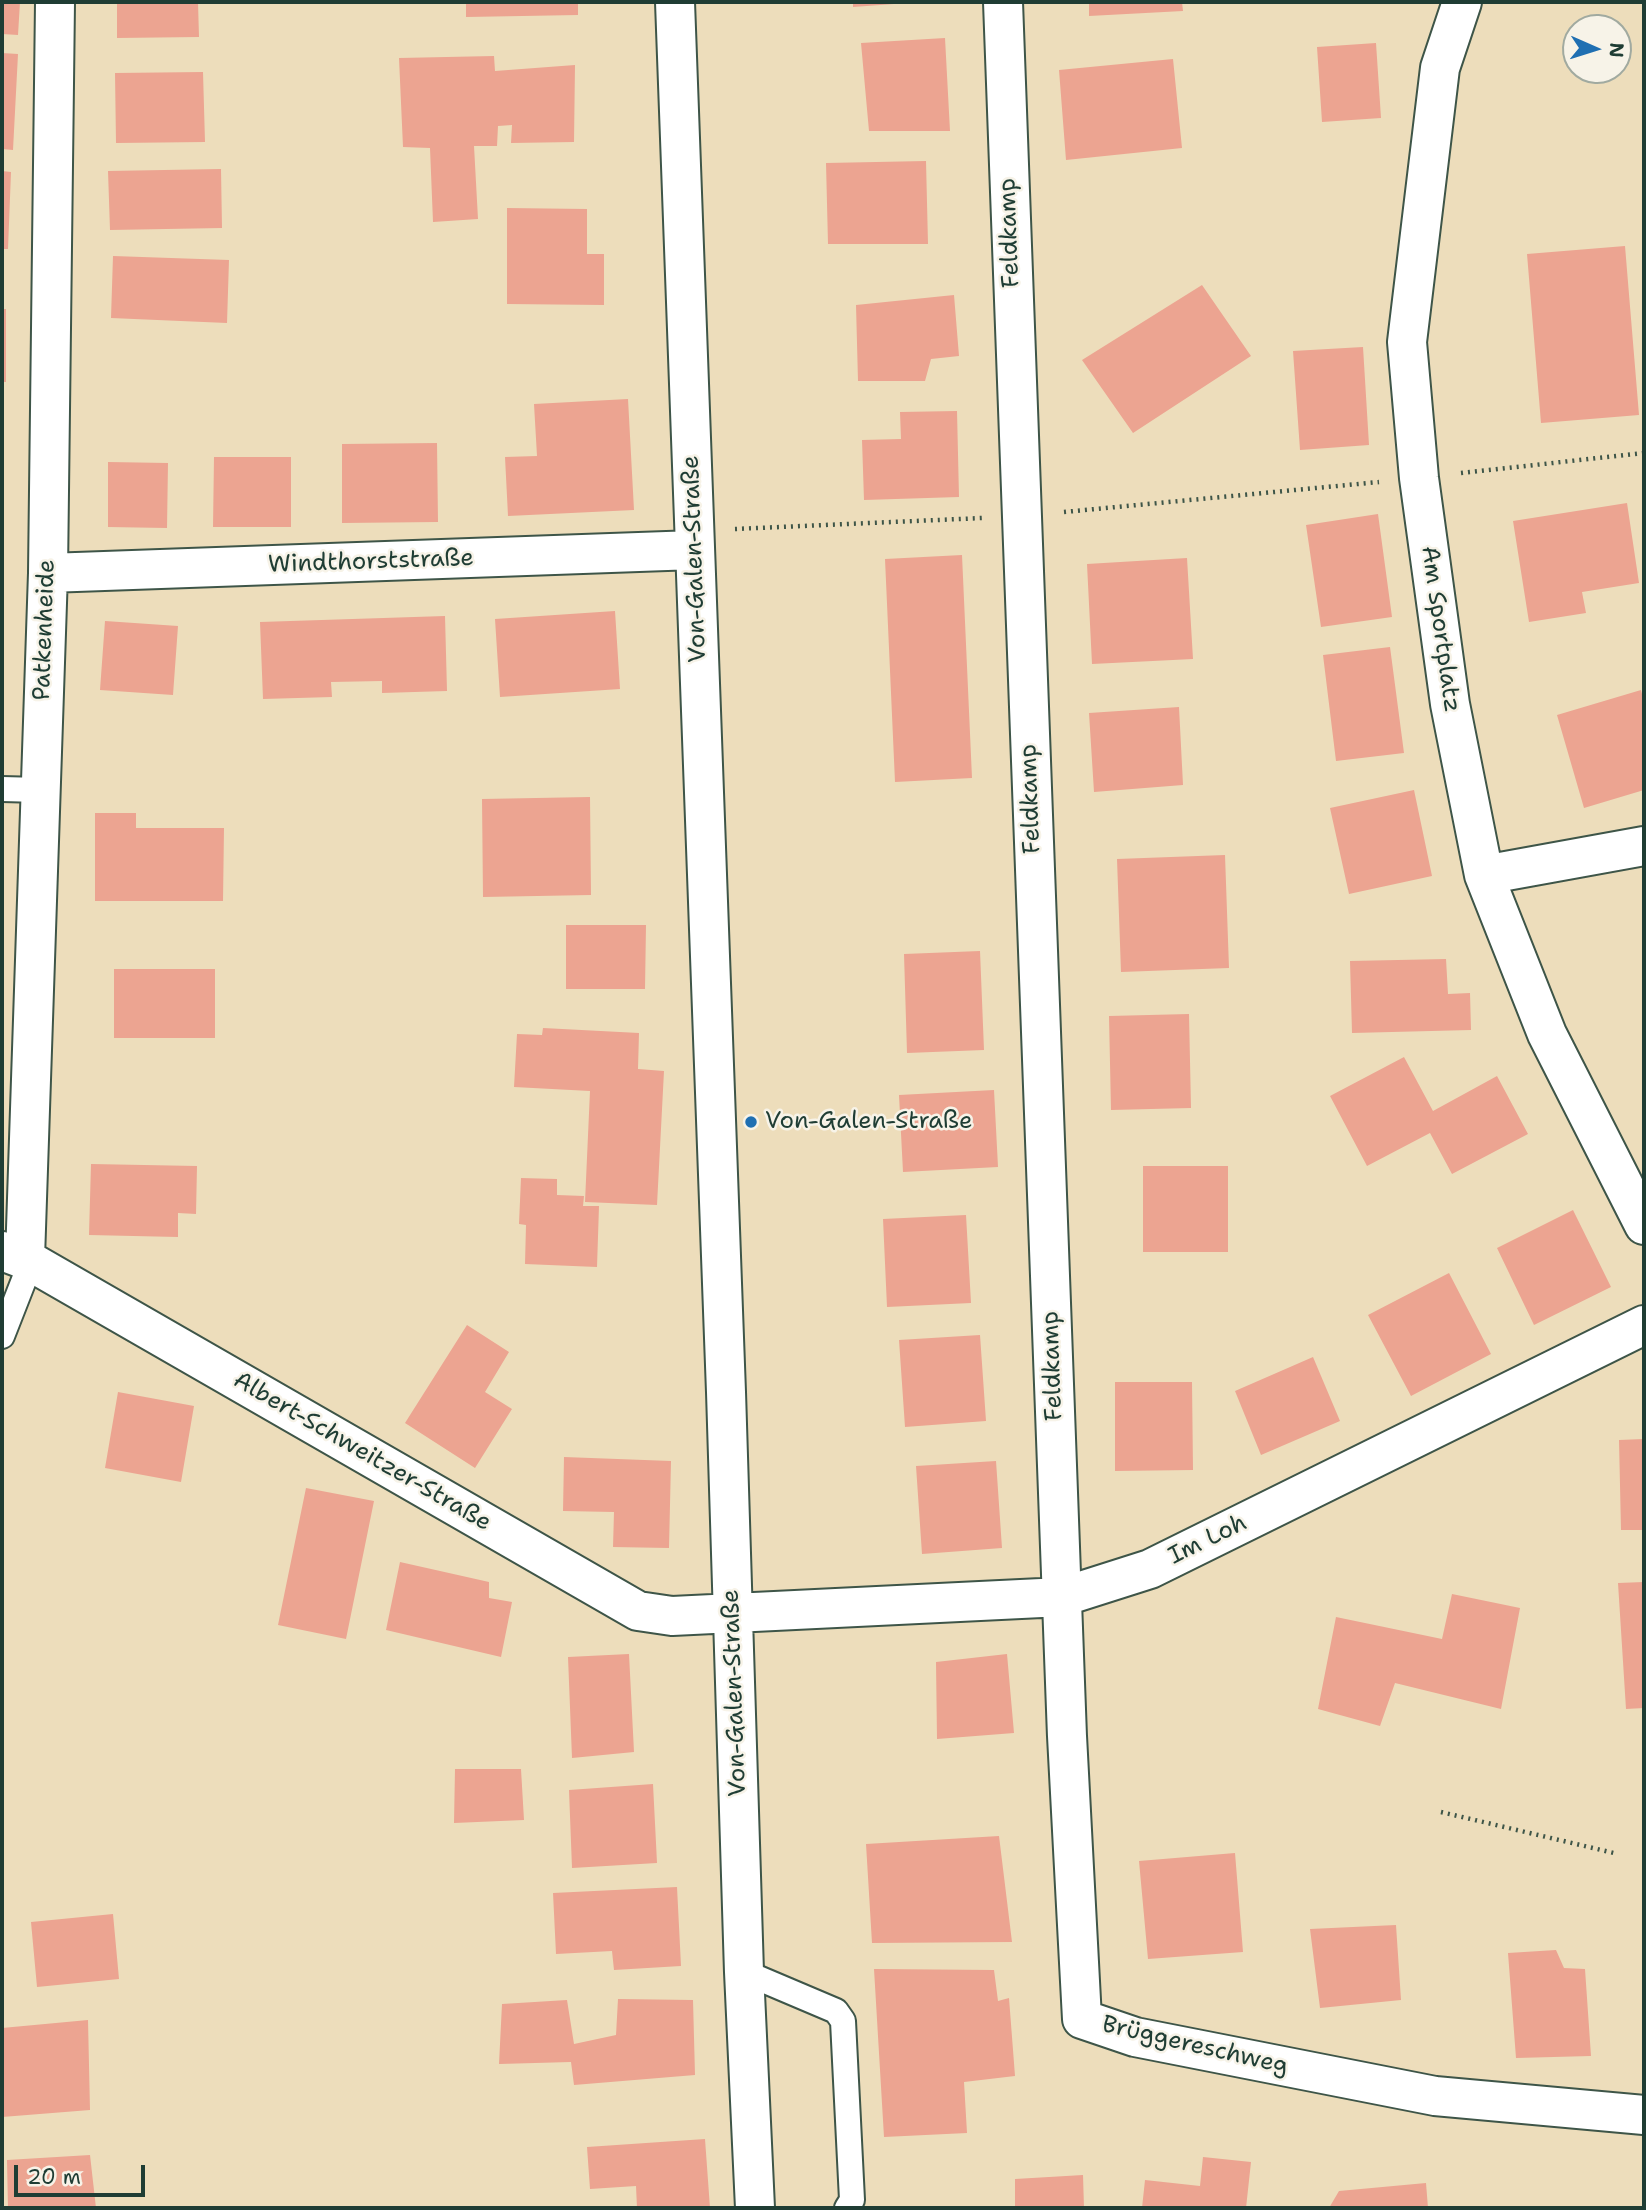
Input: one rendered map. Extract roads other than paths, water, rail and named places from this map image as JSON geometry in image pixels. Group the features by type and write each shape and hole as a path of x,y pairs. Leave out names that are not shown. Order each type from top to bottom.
{"street":[{"name":"Patkenheide","path":"19,1257 48,573 55,2"},
{"name":"Von-Galen-Straße","path":"675,2 744,1972 755,2208"},
{"name":"Feldkamp","path":"1003,2 1019,502 1062,1597"},
{"name":"Am Sportplatz","path":"1462,2 1440,68 1407,342 1419,478 1450,704 1484,875 1548,1034 1644,1225"},
{"name":"Windthorststraße","path":"48,573 695,550"},
{"path":"1484,875 1644,846"},
{"name":"Albert-Schweitzer-Straße","path":"19,1257 638,1611 672,1616 732,1614"},
{"name":"Im Loh","path":"732,1614 1062,1597 1150,1569 1644,1325"},
{"name":"Brüggereschweg","path":"1062,1597 1082,2019 1135,2037 1435,2096 1644,2115"}],"lane":[{"path":"2,789 40,790"},
{"path":"2,1336 19,1257"},
{"path":"744,1972 836,2011 843,2021 852,2200 846,2208"}],"place":[{"name":"Von-Galen-Straße","path":"751,1122"}]}
